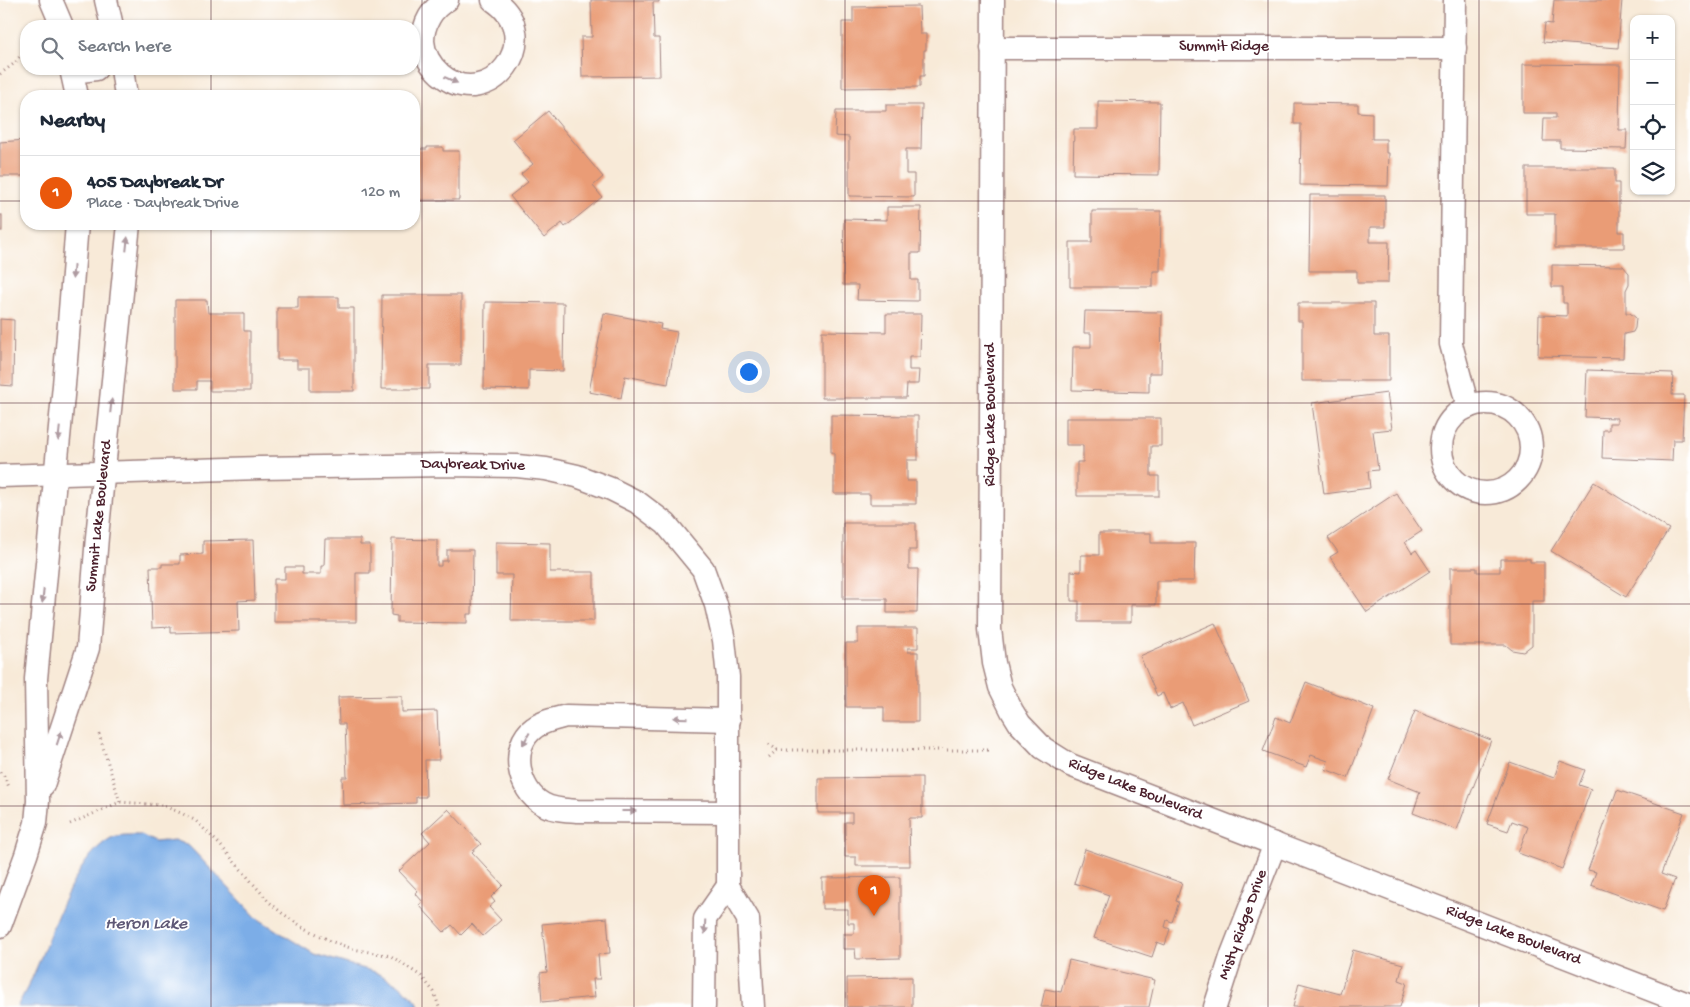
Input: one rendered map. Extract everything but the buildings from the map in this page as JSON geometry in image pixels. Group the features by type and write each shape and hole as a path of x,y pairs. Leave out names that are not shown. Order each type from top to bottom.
{"street":[{"path":"51,0 59,20"},
{"path":"106,0 111,20"},
{"path":"420,41 430,16 440,4 447,0"},
{"path":"420,46 432,68 448,81 464,86 483,84 496,78 506,68 515,48 514,28 510,16 501,5 493,0"},
{"name":"Ridge Lake Boulevard","path":"992,0 990,629 994,663 1000,687 1020,724 1043,748 1070,765 1690,1005"},
{"path":"1455,0 1451,344 1468,407"},
{"name":"Summit Ridge","path":"992,48 1455,48"},
{"path":"72,75 75,90"},
{"path":"123,75 125,90"},
{"name":"Summit Lake Boulevard","path":"0,926 36,823 38,801 36,679 76,230"},
{"name":"Summit Lake Boulevard","path":"38,801 88,648 128,230"},
{"path":"1480,404 1493,404 1510,411 1520,419 1528,431 1531,443 1528,464 1519,479 1507,489 1495,493 1478,493 1464,488 1452,479 1445,469 1440,450 1443,434 1449,421 1468,407 1480,404"},
{"name":"Daybreak Drive","path":"0,476 439,465 517,466 546,469 577,476 611,489 637,502 666,524 702,569 716,605 724,640 728,677 728,886"},
{"path":"728,812 577,811 558,809 543,805 530,794 522,779 519,763 523,742 532,729 546,721 566,716 729,720"},
{"name":"Misty Ridge Drive","path":"1215,1007 1232,954 1275,844"},
{"path":"704,1007 704,919 728,886 748,919 753,1007"}],"path":[{"path":"0,74 15,63 20,56"},
{"path":"99,734 120,802"},
{"path":"769,744 777,750 989,750"},
{"path":"769,757 777,750"},
{"path":"0,772 4,776 11,792"},
{"path":"70,824 120,802 162,805 196,821 221,846 269,902 282,913 301,926 333,942 353,949 391,956 420,976 434,992 439,1007"}],"water":[{"name":"Heron Lake","path":"121,835 141,835 155,842 174,840 189,846 257,918 314,954 375,972 398,984 417,1001 419,1007 17,1007 34,974 75,878 86,862 98,848 111,838"}],"place":[{"name":"405 Daybreak Dr","path":"874,916"}]}
